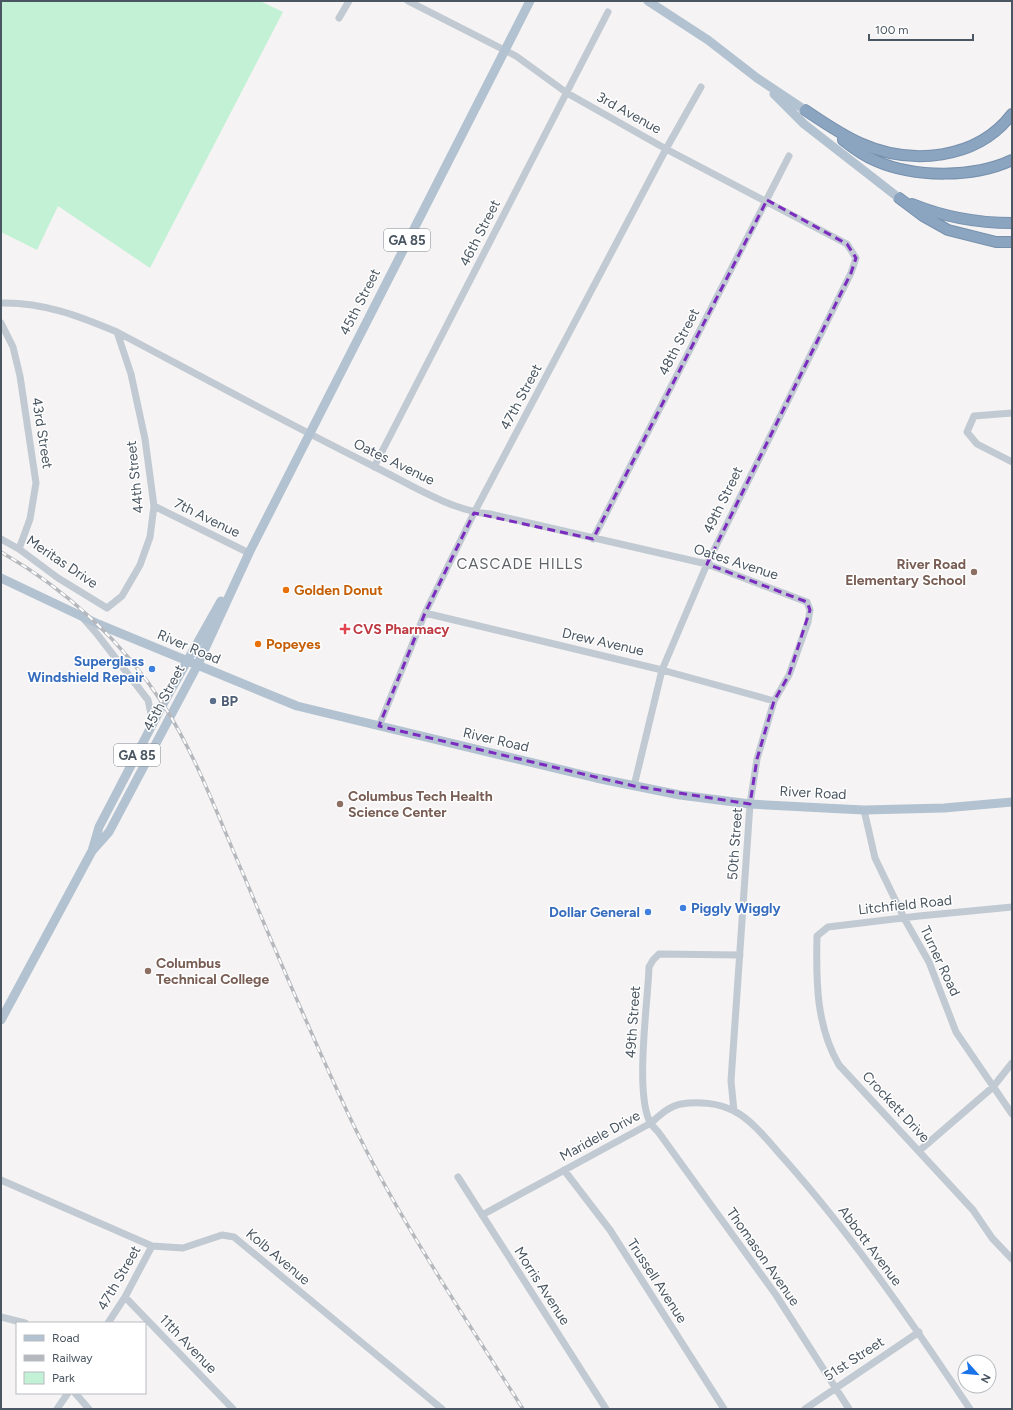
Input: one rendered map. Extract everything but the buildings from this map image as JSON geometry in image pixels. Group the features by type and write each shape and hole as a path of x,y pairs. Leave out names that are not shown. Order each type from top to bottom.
{"highway":[{"path":"805,110 843,135 874,148 903,155 934,157 954,152 983,141 1000,128 1012,114"},
{"path":"805,110 860,152 878,162 898,168 960,174 991,168 1012,160"},
{"path":"899,198 945,215 969,220 1012,223"},
{"path":"899,198 923,216 948,230 996,242 1012,242"}],"main road":[{"path":"528,4 535,1"},
{"path":"648,1 708,40 757,78 805,110"},
{"name":"45th Street","path":"92,850 109,832 196,666 249,553 528,4"},
{"path":"757,78 804,124 899,198"},
{"name":"45th Street","path":"1,1020 92,850 99,827 153,723 249,553"},
{"name":"River Road","path":"1,578 196,666 297,706 634,786 680,795 750,804 864,810 944,808 1012,802"}],"street":[{"path":"339,18 349,1"},
{"name":"3rd Avenue","path":"408,1 504,49 567,93 666,149 842,241"},
{"name":"46th Street","path":"374,467 608,12"},
{"name":"47th Street","path":"379,726 425,613 474,513 666,149 701,87"},
{"name":"48th Street","path":"593,539 789,156"},
{"name":"49th Street","path":"634,786 662,670 707,564 851,273 856,258 847,244 842,241"},
{"name":"Oates Avenue","path":"1,303 17,303 48,307 84,318 117,332 374,467 422,491 474,513 490,514 593,539 707,564 794,597"},
{"name":"43rd Street","path":"1,323 13,347 20,376 36,483 30,519 19,549"},
{"name":"44th Street","path":"107,608 122,596 140,565 150,537 154,506 145,439 131,374 117,332"},
{"path":"1012,413 974,416 967,432 977,444 1012,462"},
{"name":"7th Avenue","path":"154,506 249,553"},
{"name":"Meritas Drive","path":"1,538 19,549 58,578 107,608"},
{"name":"50th Street","path":"734,1111 731,1081 750,804 757,759 774,700 789,674 808,622 810,610 807,602 794,597"},
{"name":"Drew Avenue","path":"425,613 662,670 774,700"},
{"path":"79,614 97,634 148,700 153,723"},
{"name":"Turner Road","path":"864,810 875,858 904,918 929,962 956,1032 1012,1114"},
{"name":"Litchfield Road","path":"816,949 817,936 828,927 1012,907"},
{"name":"Crockett Drive","path":"816,949 816,980 819,1006 830,1050 848,1075 920,1150 973,1210 992,1238 1012,1259"},
{"name":"49th Street","path":"651,1123 643,1098 643,1066 649,967 652,960 659,954 740,955"},
{"path":"920,1150 993,1088 1012,1063"},
{"name":"Maridele Drive","path":"482,1215 651,1123 664,1111 680,1104 717,1104 734,1111"},
{"name":"Abbott Avenue","path":"734,1111 742,1116 768,1141 819,1198 919,1332 970,1409"},
{"name":"Thomason Avenue","path":"651,1123 776,1295 850,1409"},
{"name":"Trussell Avenue","path":"564,1170 610,1230 724,1409"},
{"name":"Morris Avenue","path":"458,1177 606,1409"},
{"name":"Kolb Avenue","path":"1,1180 152,1246 183,1248 222,1235 234,1237 442,1409"},
{"name":"47th Street","path":"109,1322 125,1297 152,1246"},
{"name":"11th Avenue","path":"125,1297 233,1409"},
{"path":"1,1317 21,1322"},
{"name":"51st Street","path":"805,1409 836,1386 919,1332"},
{"path":"57,1409 67,1394"},
{"path":"76,1394 89,1409"}],"highlighted area":[{"path":"767,200 847,244 856,258 851,273 707,564 807,602 810,610 789,675 774,701 757,759 750,804 634,786 379,726 425,613 474,513 593,539"}],"green space":[{"path":"1,1 260,1 283,12 150,268 58,206 37,250 1,232"}],"railway":[{"path":"1,552 48,583 91,619 130,659 163,704 197,767 270,938 353,1124 412,1233 523,1409"}],"place":[{"name":"River Road Elementary School","path":"974,572"},
{"name":"Golden Donut","path":"286,590"},
{"name":"CVS Pharmacy","path":"345,629"},
{"name":"Popeyes","path":"258,644"},
{"name":"Superglass Windshield Repair","path":"152,669"},
{"name":"BP","path":"213,701"},
{"name":"Columbus Tech Health Science Center","path":"340,804"},
{"name":"Piggly Wiggly","path":"683,908"},
{"name":"Dollar General","path":"648,912"},
{"name":"Columbus Technical College","path":"148,971"}],"district":[{"name":"CASCADE HILLS","path":"520,564"}]}
